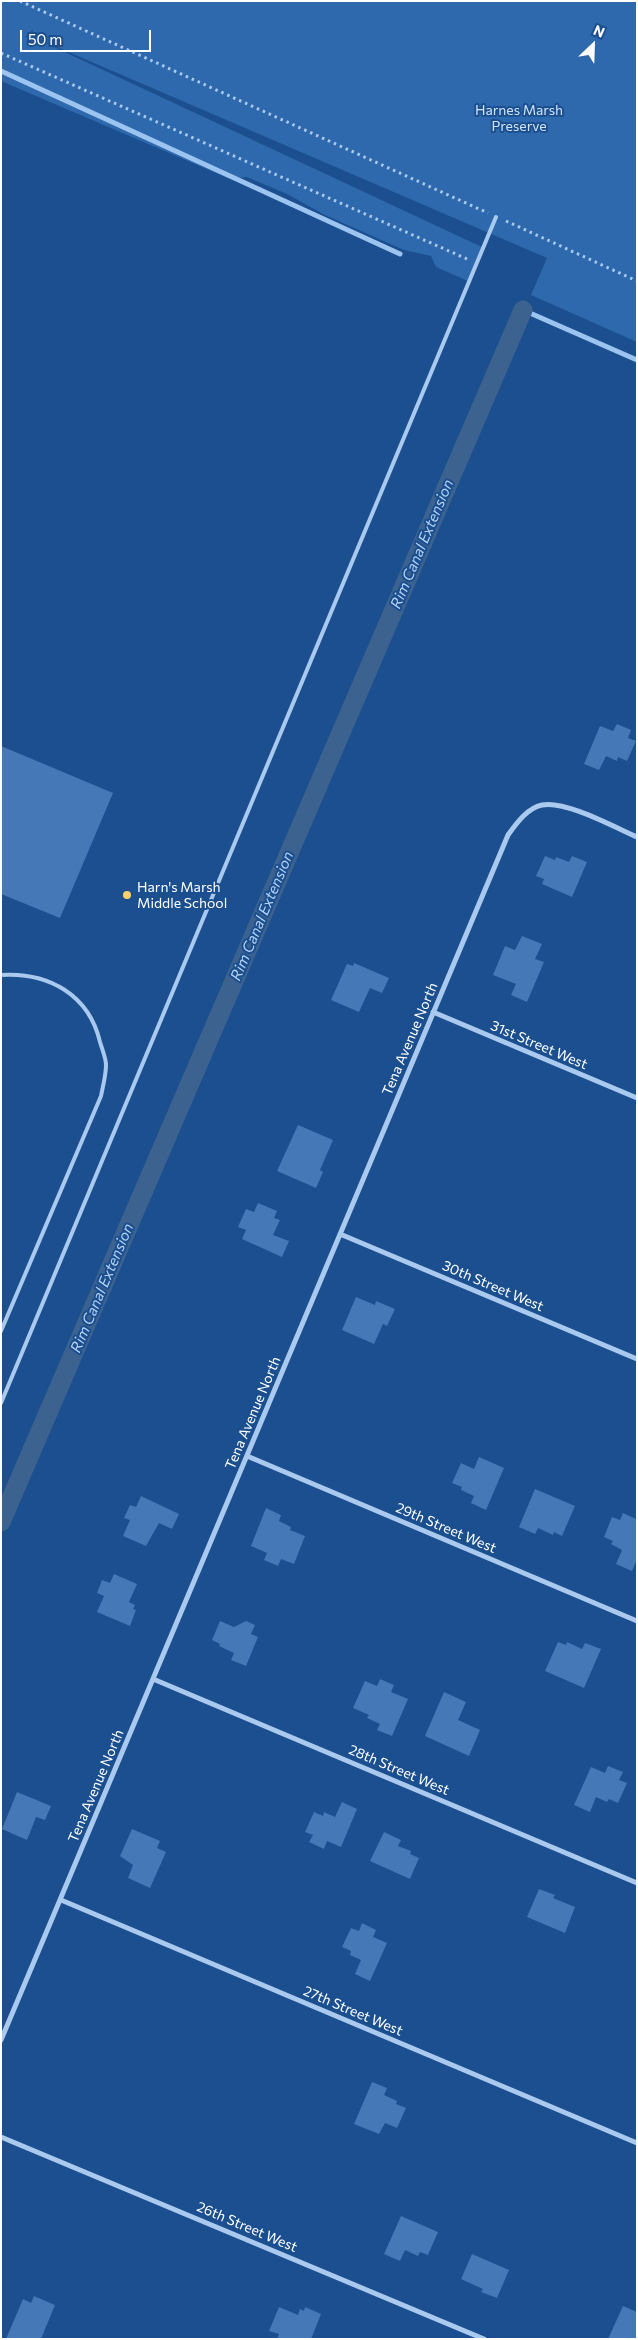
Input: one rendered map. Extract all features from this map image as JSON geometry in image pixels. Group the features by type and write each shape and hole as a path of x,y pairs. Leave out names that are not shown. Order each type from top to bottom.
{"street":[{"name":"Tena Avenue North","path":"1,2040 508,835 519,819 540,805 561,804 637,837"},
{"name":"31st Street West","path":"433,1012 637,1098"},
{"name":"30th Street West","path":"340,1234 637,1359"},
{"name":"29th Street West","path":"246,1456 637,1621"},
{"name":"28th Street West","path":"153,1678 637,1882"},
{"name":"27th Street West","path":"61,1900 637,2143"},
{"name":"26th Street West","path":"1,2137 484,2339"}],"lane":[{"path":"1,1403 496,217"},
{"path":"1,975 12,974 53,982 80,1001 96,1026 106,1064 101,1096 1,1331"}],"path":[{"path":"20,1 637,281"},
{"path":"1,54 477,264"}],"green space":[{"name":"Harnes Marsh Preserve","path":"1,1 637,1 637,342 531,295 547,258 22,32 484,248 470,282 436,267 431,256 404,250 325,215 287,194 247,177 230,179 1,81"}],"building":[{"path":"617,724 631,730 628,738 636,741 627,761 618,757 617,761 606,756 599,770 584,764 600,726 613,731"},
{"path":"1,746 113,793 60,918 1,894"},
{"path":"545,856 555,860 556,857 569,862 572,856 587,862 572,897 542,884 544,879 536,876"},
{"path":"522,936 542,944 535,959 544,962 527,1002 511,995 516,984 493,975 505,946 515,950"},
{"path":"354,963 389,978 382,993 370,988 359,1012 331,1000 347,964 353,966"},
{"path":"298,1125 333,1140 320,1170 323,1172 316,1188 277,1171"},
{"path":"258,1203 277,1211 274,1218 280,1220 273,1235 289,1241 282,1257 242,1239 246,1230 238,1227 246,1209 254,1212"},
{"path":"356,1297 375,1305 376,1301 395,1309 387,1326 383,1324 374,1344 342,1330"},
{"path":"479,1457 504,1468 486,1510 471,1503 474,1496 461,1490 462,1487 452,1483 461,1463 474,1469"},
{"path":"535,1489 575,1506 562,1536 554,1532 553,1535 538,1528 535,1534 519,1527"},
{"path":"141,1496 179,1514 172,1529 159,1523 146,1546 123,1536 130,1520 124,1518 130,1505 136,1507"},
{"path":"266,1508 281,1515 279,1521 291,1527 290,1530 305,1536 294,1564 281,1559 278,1566 264,1560 267,1553 251,1546"},
{"path":"623,1513 636,1519 637,1517 637,1559 632,1571 616,1564 622,1550 611,1544 613,1541 604,1537 612,1517 620,1520"},
{"path":"114,1574 137,1584 129,1602 135,1605 133,1609 136,1610 130,1626 97,1612 104,1596 97,1593 102,1580 110,1583"},
{"path":"220,1621 234,1627 246,1621 255,1625 251,1634 258,1637 246,1666 231,1660 234,1653 219,1646 220,1644 212,1640"},
{"path":"558,1642 566,1645 567,1642 582,1649 585,1643 601,1649 584,1688 545,1671"},
{"path":"380,1679 394,1685 391,1692 408,1699 392,1736 377,1730 380,1724 367,1718 369,1715 353,1708 365,1681 377,1686"},
{"path":"444,1692 466,1702 458,1720 480,1730 469,1756 425,1736"},
{"path":"608,1766 623,1772 619,1780 627,1783 618,1803 609,1799 607,1802 596,1797 590,1812 574,1805 591,1767 605,1773"},
{"path":"17,1792 51,1806 45,1820 36,1817 27,1840 2,1829"},
{"path":"342,1802 357,1809 341,1847 327,1841 324,1849 309,1842 313,1835 305,1832 314,1812 323,1816 324,1812 335,1817"},
{"path":"132,1829 160,1841 157,1848 166,1852 150,1888 128,1878 133,1865 120,1856"},
{"path":"384,1832 401,1840 398,1846 411,1851 410,1854 419,1858 410,1879 370,1861"},
{"path":"539,1889 555,1895 553,1898 575,1907 565,1933 527,1917"},
{"path":"362,1923 376,1930 373,1937 387,1943 370,1981 355,1974 361,1960 350,1955 351,1951 342,1947 351,1928 359,1931"},
{"path":"372,2082 387,2088 384,2095 397,2101 396,2104 406,2108 397,2128 385,2123 379,2134 354,2124"},
{"path":"401,2216 438,2232 428,2255 420,2252 418,2256 405,2250 400,2261 384,2254"},
{"path":"472,2254 509,2270 497,2298 481,2292 483,2289 461,2279"},
{"path":"34,2296 55,2305 41,2339 6,2339 23,2299 31,2303"},
{"path":"623,2306 637,2312 637,2339 608,2339"},
{"path":"279,2307 298,2315 300,2309 304,2311 305,2307 321,2314 311,2339 277,2339 279,2334 269,2331"}],"waterway":[{"path":"1,71 400,254"},
{"path":"523,310 637,360"},
{"name":"Rim Canal Extension","path":"1,1522 523,310"}],"place":[{"name":"Harn's Marsh Middle School","path":"127,895"}]}
